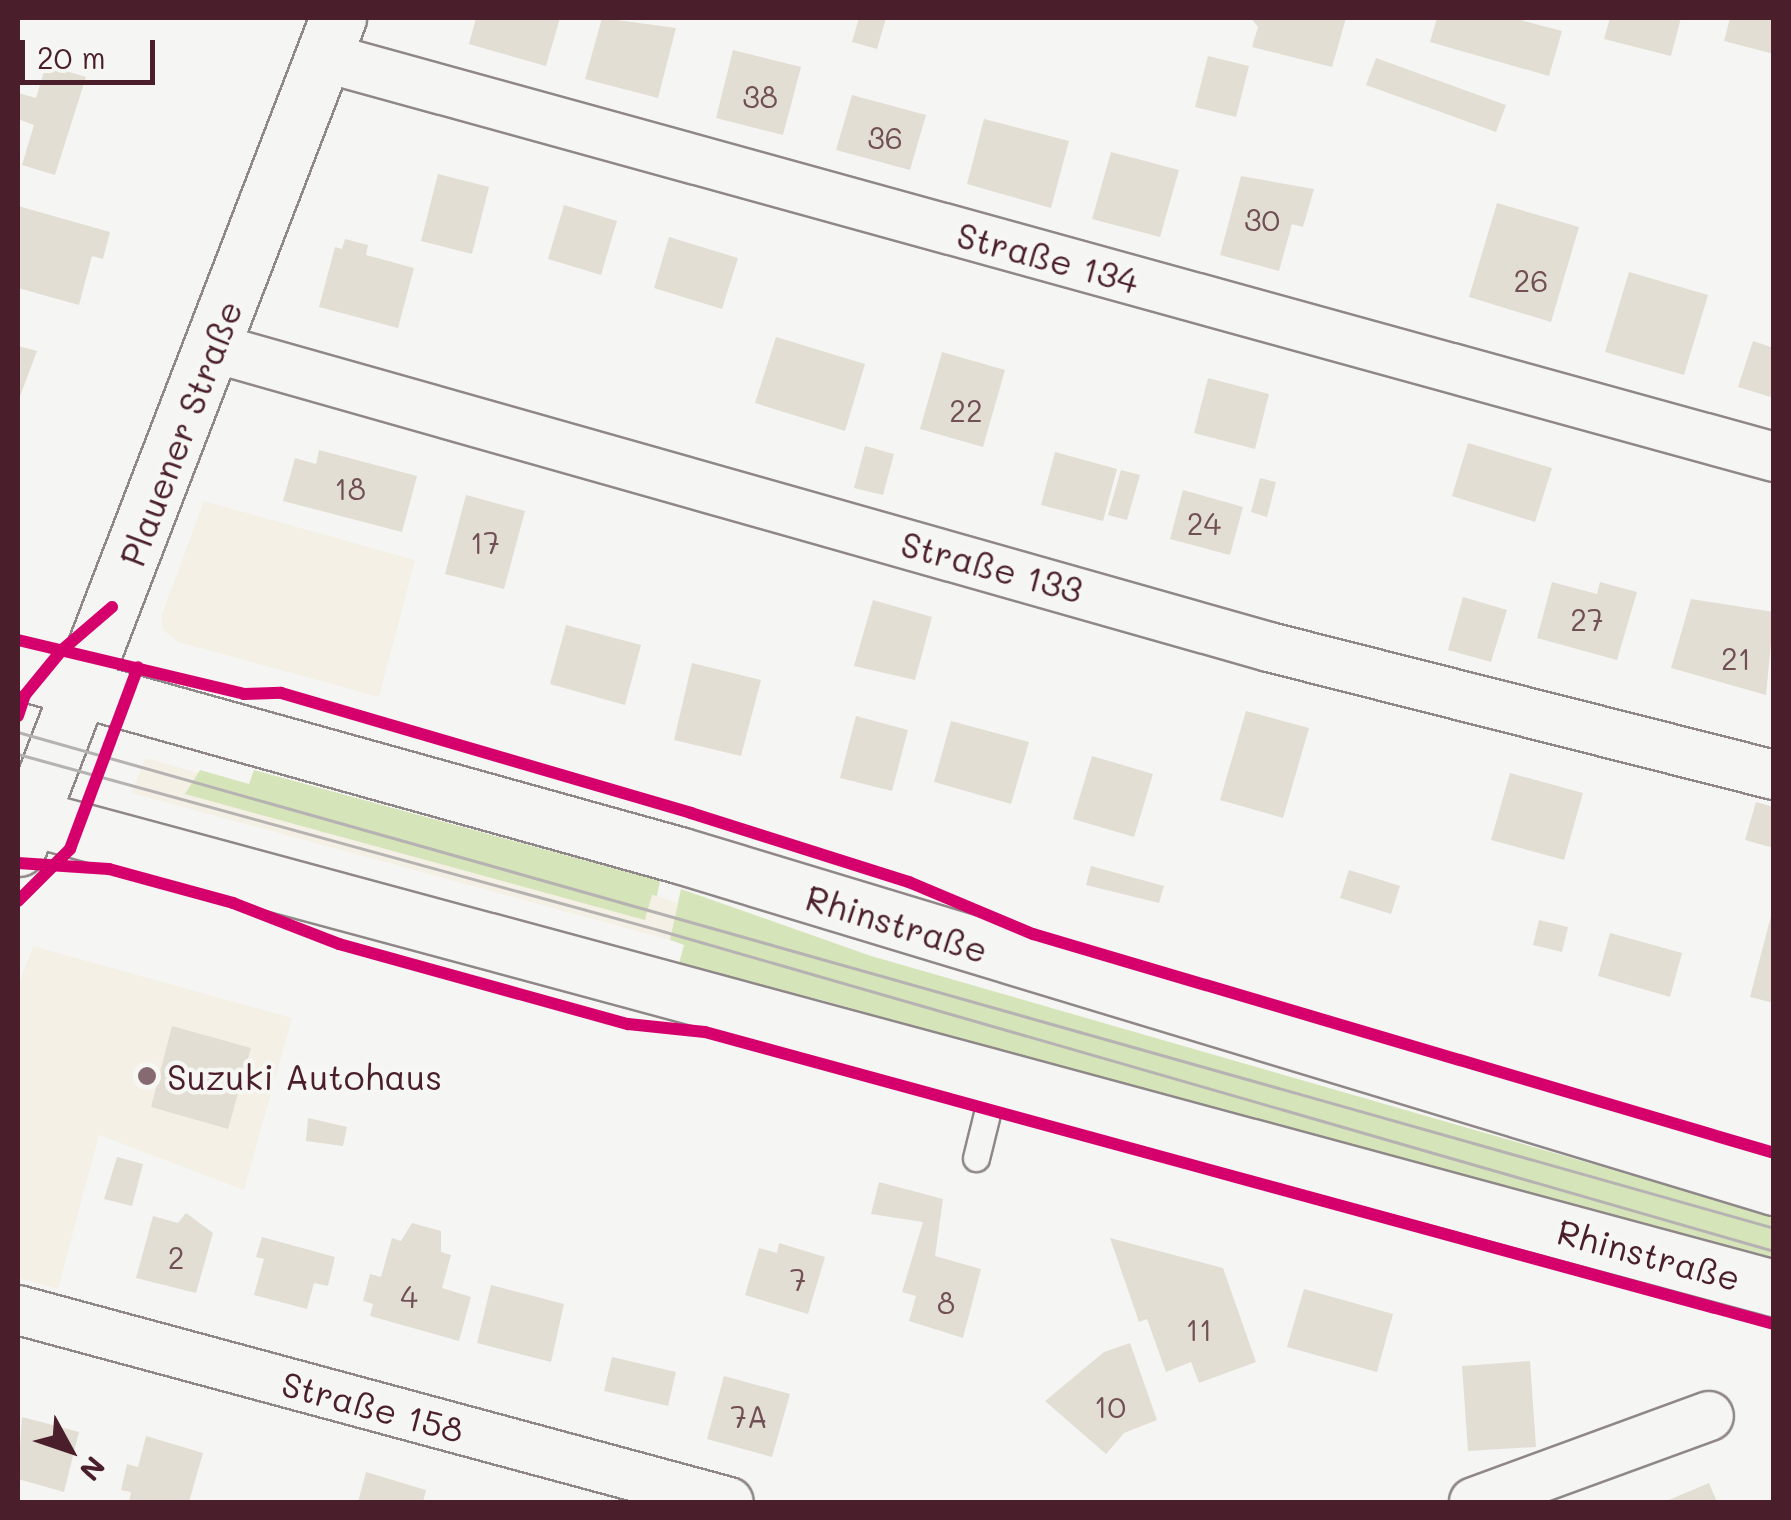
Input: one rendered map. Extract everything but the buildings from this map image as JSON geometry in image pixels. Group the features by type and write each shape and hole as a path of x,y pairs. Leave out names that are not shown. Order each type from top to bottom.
{"main road":[{"name":"Plauener Straße","path":"22,826 214,348 331,37"},
{"name":"Rhinstraße","path":"18,671 679,855 1774,1187"},
{"name":"Rhinstraße","path":"22,826 996,1077 1774,1288"}],"street":[{"name":"Straße 134","path":"331,37 1774,457"},
{"name":"Straße 133","path":"214,348 1270,648 1774,774"},
{"name":"Straße 158","path":"18,1310 729,1502"},
{"path":"1474,1502 1709,1416"}],"lane":[{"path":"976,1158 996,1077"}],"shaded area":[{"path":"204,501 415,560 379,697 178,642 163,630 161,617"},
{"path":"145,758 199,773 194,785 645,920 652,895 678,903 670,940 132,793"},
{"name":"Suzuki Autohaus","path":"33,946 292,1018 244,1190 99,1135 58,1289 18,1278 18,987"}],"green space":[{"path":"200,770 249,784 254,770 660,881 657,896 652,895 645,920 185,794"},
{"path":"681,889 871,956 1773,1216 1773,1266 818,999 678,967 684,945 670,940"}],"tram line":[{"path":"18,732 1774,1228"},
{"path":"18,754 659,930 1774,1251"}],"cycle path":[{"path":"18,716 25,695 62,650 112,607"},
{"path":"18,640 244,694 281,693 691,813 909,882 1033,934 1774,1153"},
{"path":"18,901 70,849 138,667"},
{"path":"18,863 109,869 233,903 339,944 628,1024 705,1032 1774,1324"}],"place":[{"name":"Suzuki Autohaus","path":"147,1076"}]}
